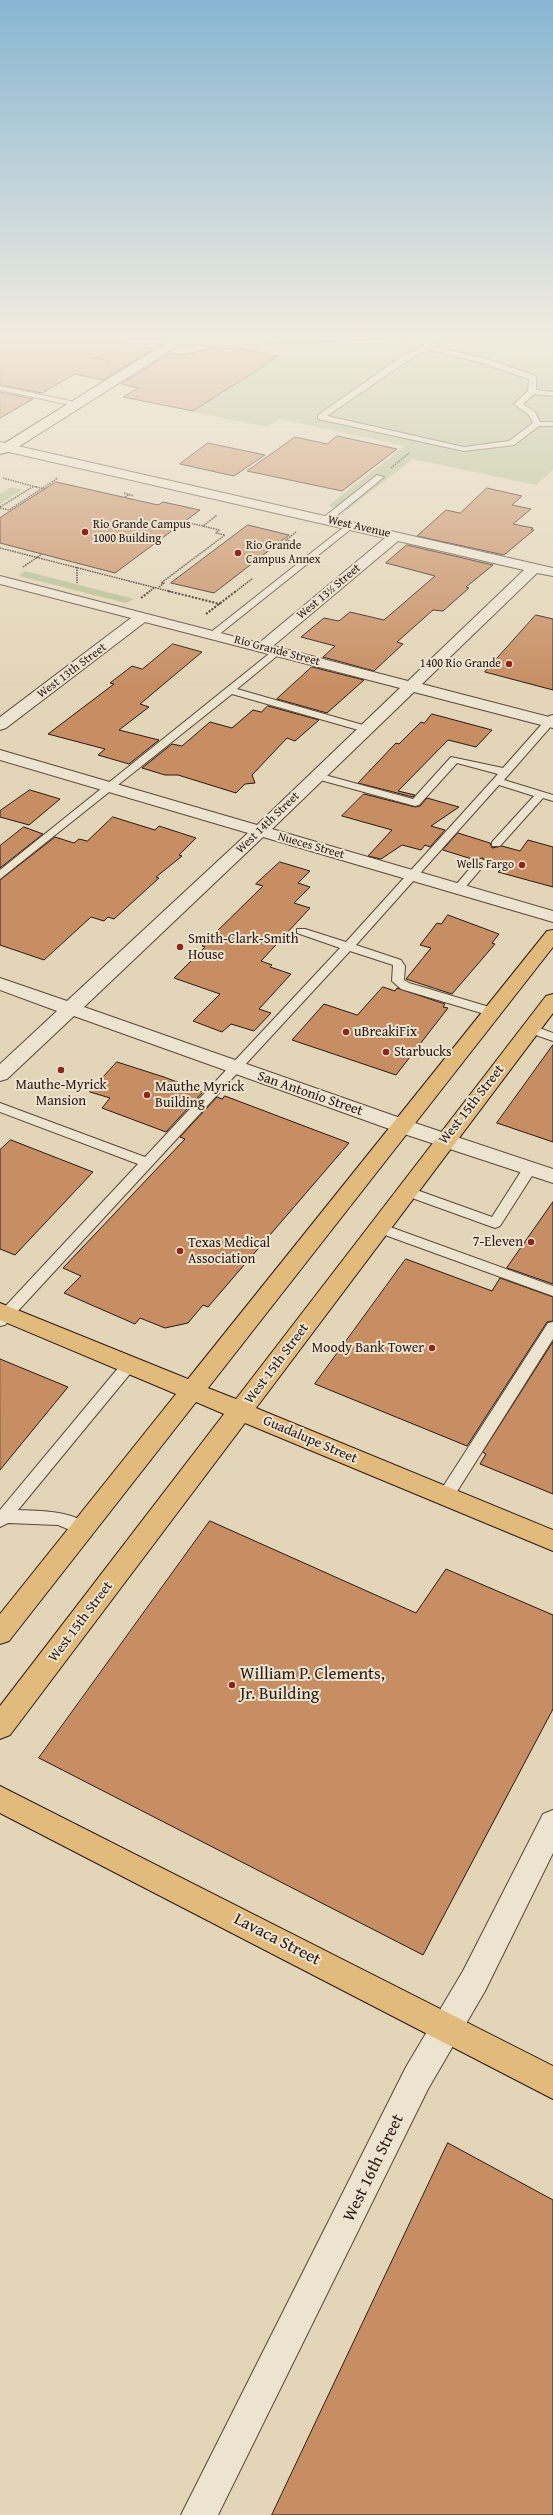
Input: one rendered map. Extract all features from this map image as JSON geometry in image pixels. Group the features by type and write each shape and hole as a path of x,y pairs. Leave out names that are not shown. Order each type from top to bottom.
{"main road":[{"path":"2,1627 82,1529 553,935"},
{"name":"West 15th Street","path":"0,1727 553,1000"},
{"name":"Guadalupe Street","path":"2,1316 129,1365 553,1541"},
{"name":"Lavaca Street","path":"0,1799 448,2027 553,2083"}],"street":[{"path":"3,451 3,462"},
{"name":"West Avenue","path":"18,451 352,525 553,572"},
{"name":"West 13½ Street","path":"263,647 396,536"},
{"name":"West 14th Street","path":"0,1075 317,776 534,568"},
{"name":"Rio Grande Street","path":"1,582 143,616 552,721"},
{"name":"West 13th Street","path":"0,726 143,616"},
{"name":"Nueces Street","path":"0,755 553,917"},
{"name":"San Antonio Street","path":"0,984 402,1126 553,1176"},
{"name":"West 16th Street","path":"199,2515 417,2078 474,1981 553,1823"}],"lane":[{"path":"327,520 380,477"},
{"path":"214,634 352,525"},
{"path":"0,876 278,651"},
{"path":"230,690 366,729"},
{"path":"2,1316 237,1068 414,876 495,781 552,721"},
{"path":"317,776 416,803 455,759 504,772"},
{"path":"495,781 553,798"},
{"path":"496,844 541,794"},
{"path":"458,889 481,862"},
{"path":"301,931 397,963 399,966 398,981 406,986 492,1012"},
{"path":"531,1029 553,1037"},
{"path":"0,1107 148,1163"},
{"path":"406,1192 495,1223 530,1168"},
{"path":"379,1228 553,1291"},
{"path":"445,1497 553,1327"},
{"path":"2,1518 129,1365"},
{"path":"2,1518 60,1519 82,1529"}],"path":[{"path":"380,477 411,451"},
{"path":"0,507 9,510 62,475"},
{"path":"3,478 45,489"},
{"path":"0,507 35,486"},
{"path":"124,493 134,496"},
{"path":"125,498 129,494"},
{"path":"203,526 218,514"},
{"path":"158,588 164,584 161,583 225,535 216,533 219,530 184,522"},
{"path":"292,548 298,543 286,540 300,528"},
{"path":"0,548 220,604"},
{"path":"21,569 42,554"},
{"path":"77,567 77,583"},
{"path":"204,616 256,576"},
{"path":"139,599 155,587"}],"green space":[{"path":"398,451 553,451 553,470 536,485 413,459 347,510 328,506"},
{"path":"11,487 22,490 0,504 0,494"},
{"path":"25,571 134,599 126,603 19,576"}],"building":[{"path":"197,451 248,451 265,455 234,476 180,464"},
{"path":"275,451 394,451 342,491 247,471"},
{"name":"Rio Grande Campus 1000 Building","path":"56,482 158,505 163,502 200,510 115,573 0,543 0,518"},
{"path":"487,488 522,496 512,505 531,509 513,524 533,528 531,530 534,530 504,555 417,536 446,510 460,513"},
{"name":"Rio Grande Campus Annex","path":"248,525 289,535 214,593 171,583"},
{"path":"407,545 493,565 466,587 469,588 443,611 433,610 397,642 403,644 374,671 323,657 335,646 301,637 324,618 339,621 350,612 384,620 435,576 386,563"},
{"name":"1400 Rio Grande","path":"536,615 553,619 553,690 485,672"},
{"path":"173,644 202,652 140,704 149,707 119,730 159,740 129,764 98,755 105,749 48,734 114,684 110,683 132,666 142,669"},
{"path":"312,667 364,680 327,713 277,699"},
{"path":"268,706 319,720 295,741 287,738 252,775 255,783 245,784 236,793 178,775 165,775 142,768 172,744 182,746 210,722 232,728 253,710 261,712"},
{"path":"432,714 492,730 476,747 448,740 398,791 415,795 413,797 358,783 396,743 399,744 421,722 424,723"},
{"path":"30,790 60,799 29,825 0,817 0,811"},
{"path":"364,794 415,807 420,806 427,798 459,807 431,826 445,830 430,847 425,845 421,850 402,845 381,859 368,856 392,830 342,816"},
{"path":"113,817 155,830 159,826 196,838 179,855 182,856 156,877 159,878 114,919 108,917 104,921 91,917 44,960 0,945 0,880 55,837 74,843 79,839 87,841"},
{"path":"24,827 43,834 0,868 0,846"},
{"name":"Wells Fargo","path":"458,833 490,843 492,848 502,846 520,851 528,840 553,847 553,887 498,872 502,868 488,863 488,861 482,858 475,860 443,850"},
{"path":"280,862 310,871 298,883 310,887 294,903 310,908 261,961 272,965 270,967 291,974 259,1009 271,1013 254,1031 231,1024 222,1032 193,1021 220,994 174,978 205,947 202,946 263,886 256,884"},
{"path":"448,915 499,934 492,943 495,944 452,994 406,979 431,948 420,945 437,923 441,924"},
{"path":"383,987 395,991 397,988 445,1004 443,1007 448,1008 396,1075 292,1040 324,1004 357,1015"},
{"path":"553,1045 553,1142 497,1123"},
{"name":"Mauthe Myrick Building","path":"117,1062 164,1077 203,1092 166,1132 102,1108 110,1098 90,1092"},
{"path":"225,1096 349,1143 208,1307 203,1305 188,1323 165,1328 140,1318 135,1324 64,1293 81,1276 63,1268 185,1139 180,1137 217,1097 222,1099"},
{"path":"11,1140 93,1172 15,1255 0,1249 0,1150"},
{"path":"553,1202 553,1284 507,1268"},
{"name":"Moody Bank Tower","path":"406,1259 492,1291 500,1278 553,1297 553,1321 547,1322 467,1446 315,1384"},
{"path":"553,1342 553,1494 480,1464 486,1454 483,1452"},
{"path":"0,1359 68,1387 0,1470"},
{"path":"210,1521 416,1613 446,1569 553,1615 553,1709 423,1955 39,1758"},
{"path":"448,2143 553,2200 553,2515 272,2515"}],"place":[{"name":"Rio Grande Campus 1000 Building","path":"85,532"},
{"name":"Rio Grande Campus Annex","path":"238,553"},
{"name":"1400 Rio Grande","path":"509,664"},
{"name":"Wells Fargo","path":"522,865"},
{"name":"Smith-Clark-Smith House","path":"180,947"},
{"name":"uBreakiFix","path":"346,1032"},
{"name":"Starbucks","path":"386,1052"},
{"name":"Mauthe-Myrick Mansion","path":"61,1070"},
{"name":"Mauthe Myrick Building","path":"147,1095"},
{"name":"7-Eleven","path":"531,1242"},
{"name":"Texas Medical Association","path":"180,1251"},
{"name":"Moody Bank Tower","path":"432,1348"},
{"name":"William P. Clements, Jr. Building","path":"232,1685"}]}
